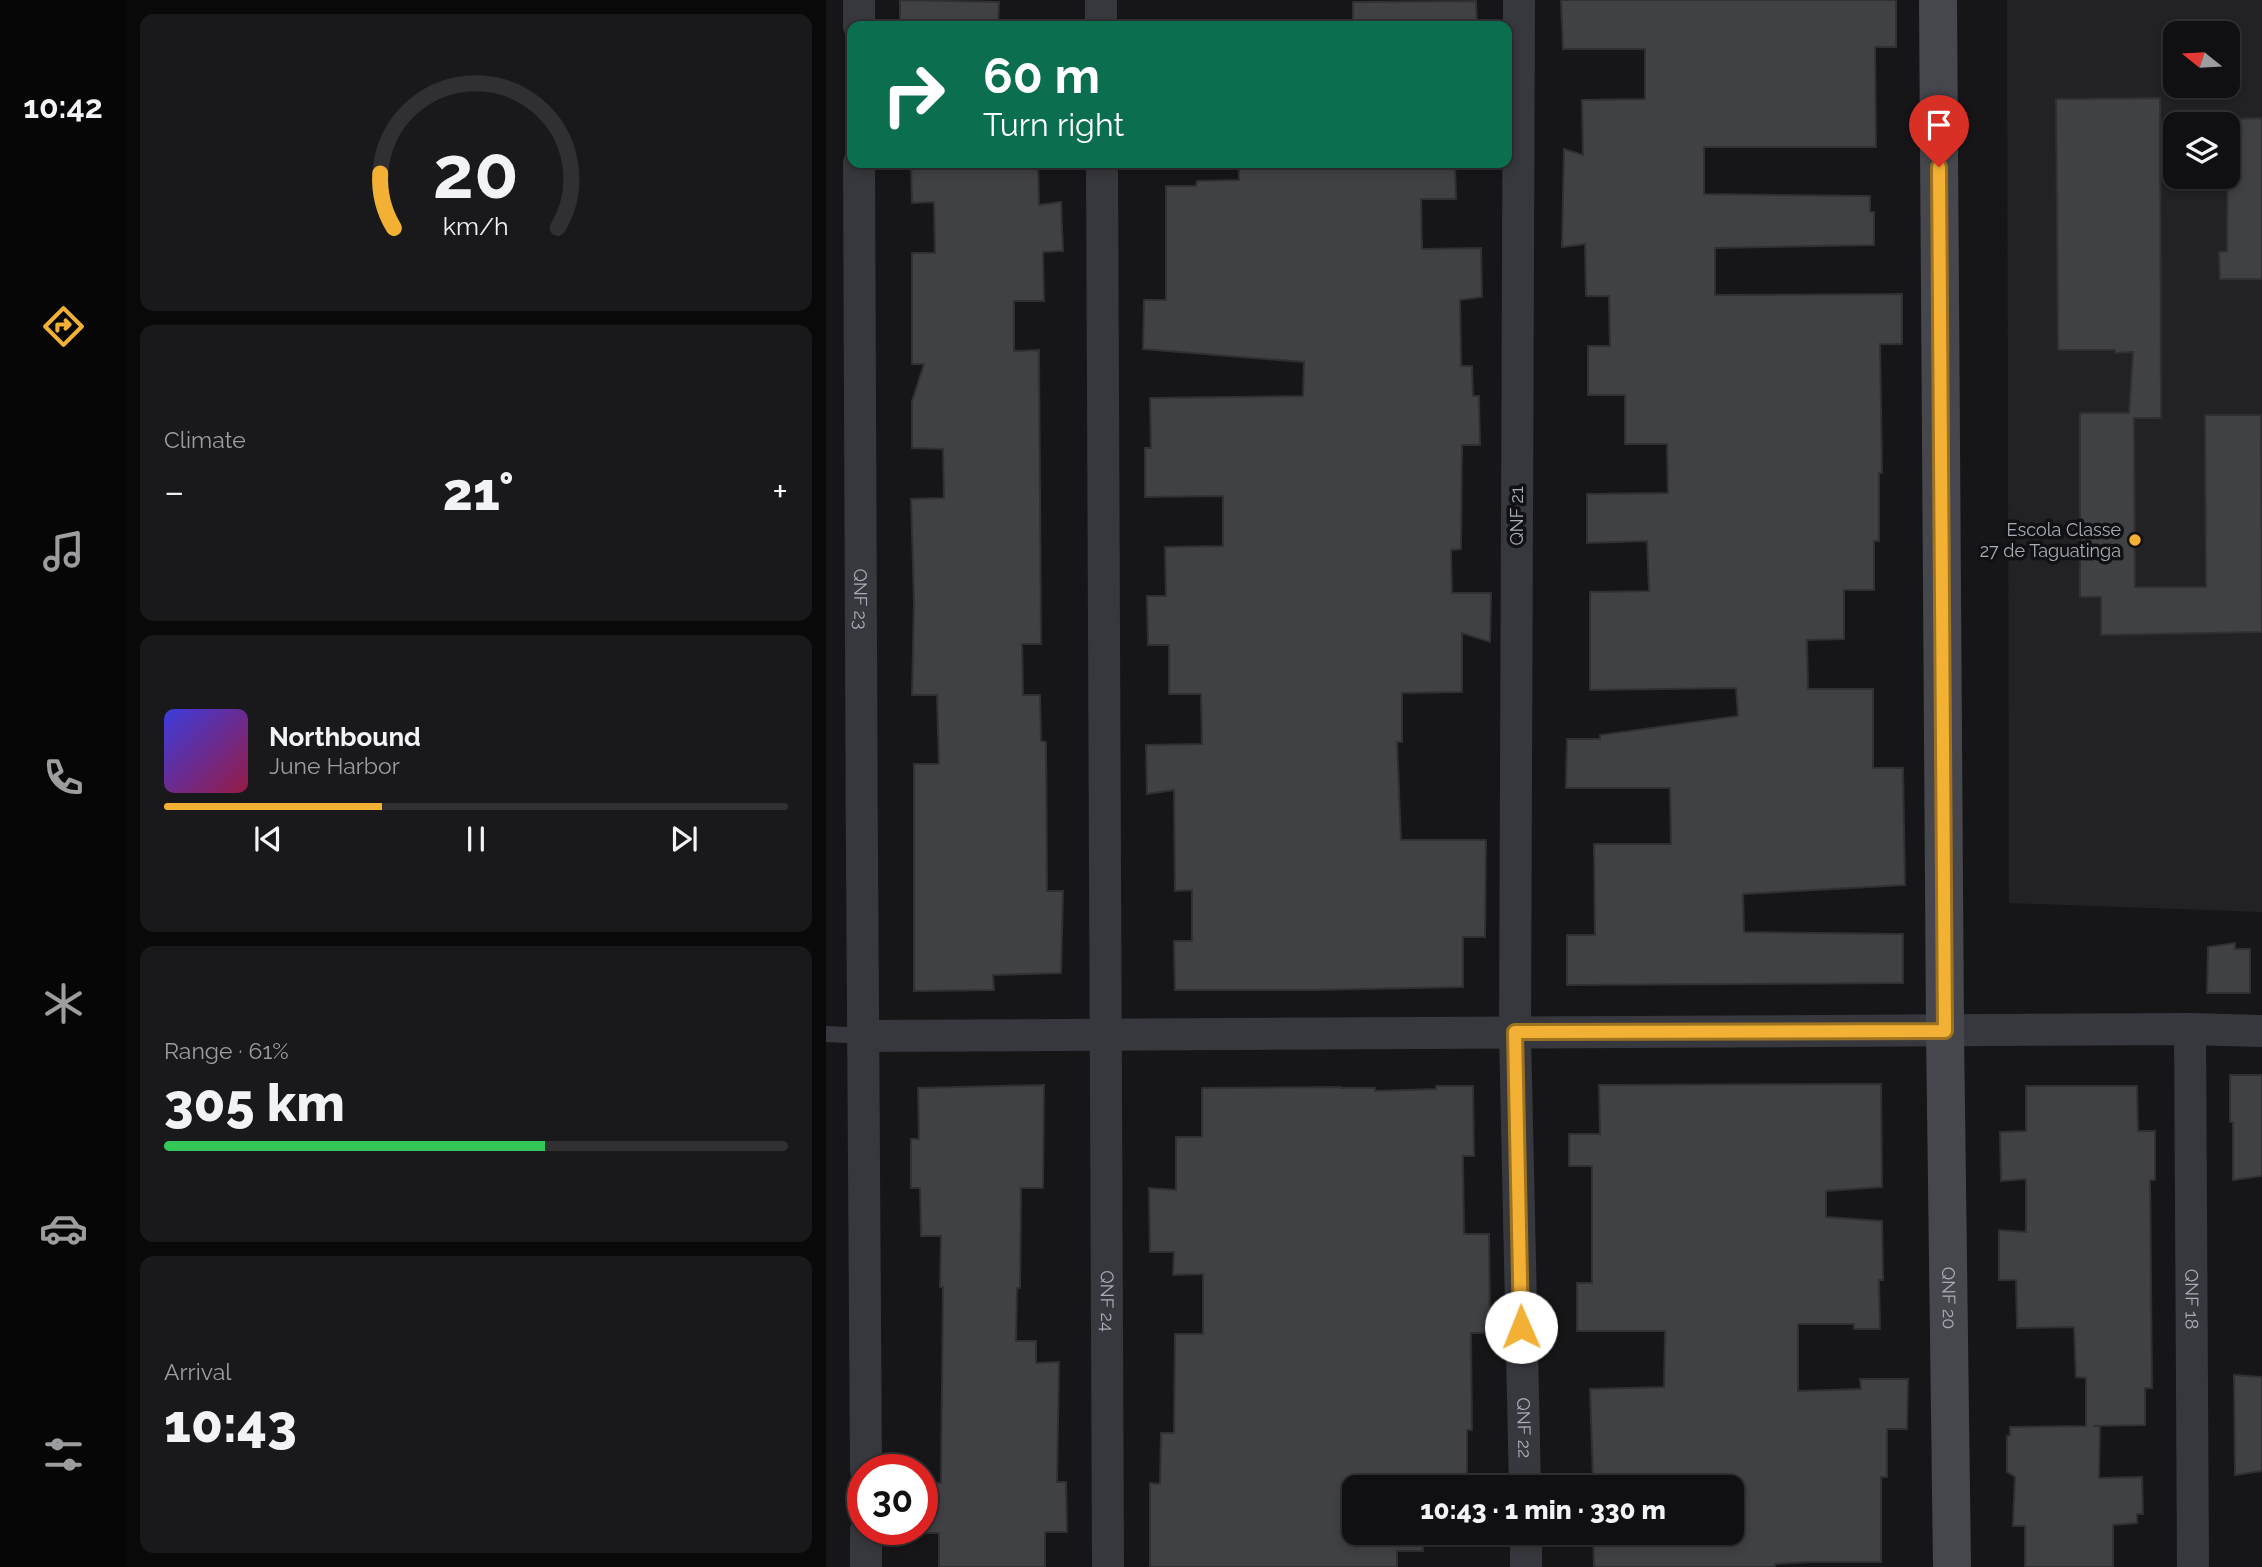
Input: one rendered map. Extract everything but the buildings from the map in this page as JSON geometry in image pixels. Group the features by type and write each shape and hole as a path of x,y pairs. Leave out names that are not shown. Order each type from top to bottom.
{"street":[{"path":"859,0 859,21"},
{"path":"1101,0 1101,21"},
{"name":"QNF 21","path":"1515,1032 1519,0"},
{"name":"QNF 20","path":"1938,0 1945,1031 1952,1567"},
{"name":"QNF 23","path":"859,168 866,1454"},
{"path":"1102,168 1107,1035"},
{"path":"865,1036 2190,1029 2262,1031"},
{"name":"QNF 18","path":"2190,1029 2193,1567"},
{"name":"QNF 22","path":"1515,1032 1525,1475"},
{"name":"QNF 24","path":"1107,1035 1108,1567"},
{"path":"866,1545 866,1567"},
{"path":"1526,1545 1526,1567"}],"lane":[{"path":"826,1034 865,1036"}],"shaded area":[{"name":"Escola Classe 27 de Taguatinga","path":"2007,0 2262,0 2262,912 2009,903"}],"place":[{"name":"Escola Classe 27 de Taguatinga","path":"2135,540"}],"route":[{"path":"1521,1327 1515,1032 1945,1031 1939,167"}]}
